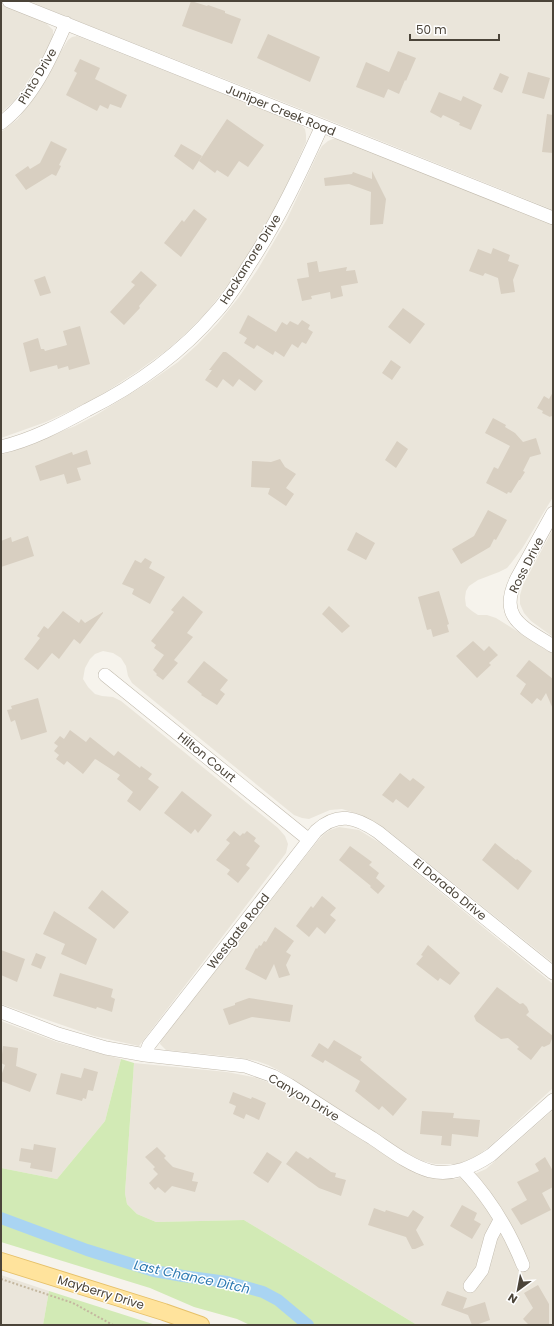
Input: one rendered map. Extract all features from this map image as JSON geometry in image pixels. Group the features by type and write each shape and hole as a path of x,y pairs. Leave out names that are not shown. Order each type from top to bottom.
{"main road":[{"name":"Mayberry Drive","path":"1,1261 201,1325"}],"street":[{"name":"Juniper Creek Road","path":"9,1 553,218"},
{"name":"Pinto Drive","path":"1,123 19,106 30,91 49,59 66,23"},
{"name":"Hackamore Drive","path":"1,447 48,430 100,404 128,387 153,369 197,332 217,312 238,284 255,257 291,192 322,126"},
{"name":"Ross Drive","path":"553,513 512,587 509,598 510,608 513,615 519,622 553,646"},
{"name":"Hilton Court","path":"105,675 309,840"},
{"name":"Westgate Road","path":"144,1055 149,1045 309,840 322,825 331,820 341,818"},
{"name":"El Dorado Drive","path":"341,818 358,821 378,832 553,973"},
{"name":"Canyon Drive","path":"1,1012 80,1041 106,1048 144,1055 231,1064 257,1070 273,1076 289,1085 403,1159 431,1171 444,1172 463,1170 479,1163 491,1155 553,1100"},
{"path":"463,1170 479,1187 500,1220 515,1244 523,1266"},
{"path":"470,1286 482,1270 491,1237 500,1220"}],"path":[{"path":"1,1279 73,1304 113,1325"}],"shaded area":[{"path":"27,1 553,1 553,210 321,117"},
{"path":"1,4 46,23 53,30 53,36 51,44 21,92 1,113"},
{"path":"77,36 300,124 305,129 306,142 279,202 247,258 206,313 186,333 167,350 101,395 46,422 1,438 1,132 18,119 68,40"},
{"path":"333,139 340,139 553,224 553,497 523,547 507,568 478,580 469,586 466,591 465,598 466,606 478,615 487,615 496,618 553,654 553,963 387,830 376,823 358,814 342,809 330,810 309,819 294,815 132,683 128,676 126,666 121,658 113,653 103,651 95,654 85,668 83,679 88,687 95,694 113,697 121,701 278,828 285,836 288,844 286,853 139,1046 94,1036 1,1004 1,455 75,426 96,415 148,383 178,362 197,345 218,323 239,297 258,269 287,219 322,146"},
{"path":"553,529 553,637 531,621 524,613 520,604 520,595 523,585"},
{"path":"339,827 359,830 380,843 553,984 553,1088 489,1147 477,1156 466,1161 457,1164 435,1164 423,1161 410,1155 268,1065 257,1061 235,1057 166,1050 160,1044 161,1039 316,843 330,830"},
{"path":"1,1021 57,1042 121,1059 105,1121 57,1179 1,1168"},
{"path":"134,1063 227,1072 253,1077 273,1084 289,1092 399,1164 419,1173 438,1179 455,1179 470,1176 486,1169 553,1110 553,1325 417,1325 244,1220 156,1222 137,1214 127,1204 125,1193"},
{"path":"1,1275 49,1291 43,1325 1,1325"}],"green space":[{"path":"121,1059 134,1063 125,1193 127,1204 137,1214 156,1222 244,1220 417,1325 250,1325 237,1319 194,1307 150,1288 1,1242 1,1168 57,1179 105,1121"},
{"path":"49,1291 156,1325 43,1325"}],"building":[{"path":"191,1 225,11 225,13 241,19 232,44 182,26"},
{"path":"268,34 320,57 310,82 257,58"},
{"path":"398,51 416,58 399,94 388,89 384,98 356,87 366,62 389,72"},
{"path":"80,59 100,68 95,79 127,95 121,108 110,104 108,109 100,105 97,111 66,95 77,73 74,71"},
{"path":"528,72 550,78 544,99 522,93"},
{"path":"500,73 509,77 502,93 493,89"},
{"path":"439,92 461,101 463,96 482,105 471,130 459,125 460,123 443,115 441,118 430,112"},
{"path":"547,114 553,115 553,153 542,152"},
{"path":"227,119 264,145 248,167 239,161 228,177 217,170 215,173 199,161"},
{"path":"51,141 67,149 59,165 61,166 56,176 52,174 26,190 15,175 28,166 30,169 40,163"},
{"path":"181,144 202,156 193,170 174,156"},
{"path":"372,171 386,199 383,224 370,225 371,192 349,184 325,186 324,178 352,174 353,172 372,179"},
{"path":"194,209 207,219 181,257 164,243 182,220 184,222"},
{"path":"493,248 510,255 508,261 519,265 513,280 515,292 501,294 498,278 485,273 483,276 469,271 478,249 491,254"},
{"path":"317,261 319,272 347,267 346,271 355,270 358,283 341,286 343,296 331,299 330,292 311,296 312,299 302,301 297,279 309,277 307,263"},
{"path":"141,271 157,285 139,306 140,308 124,325 110,312 135,285 131,282"},
{"path":"45,276 51,293 40,296 34,280"},
{"path":"403,308 425,324 410,344 388,327"},
{"path":"248,315 276,332 282,322 287,325 290,321 298,325 302,320 310,325 308,329 313,332 306,344 302,342 298,348 292,344 284,357 275,351 273,355 257,345 254,349 244,343 247,338 239,333"},
{"path":"80,326 90,364 69,370 68,366 58,369 57,365 30,372 23,343 38,338 41,349 44,349 45,351 67,345 63,331"},
{"path":"223,352 226,352 263,381 255,391 239,379 233,387 223,379 217,388 205,380 212,370 209,370"},
{"path":"391,360 401,367 392,380 382,373"},
{"path":"553,392 553,417 550,417 542,413 543,411 537,408 544,396 549,399"},
{"path":"493,418 506,425 505,427 515,433 523,442 536,438 541,454 530,457 523,471 525,472 511,493 508,492 507,494 486,483 494,467 498,469 510,446 485,433"},
{"path":"397,441 408,449 396,468 385,460"},
{"path":"87,450 91,464 77,468 81,480 67,484 64,474 40,481 35,466 72,452 73,455"},
{"path":"280,459 285,467 296,474 286,488 294,494 286,506 268,494 270,488 251,487 252,461 271,462"},
{"path":"488,510 507,520 496,540 494,539 490,547 461,564 452,549 474,536"},
{"path":"356,532 375,543 366,560 347,550"},
{"path":"28,536 34,556 1,567 1,541 11,537 12,542"},
{"path":"145,558 152,562 149,568 165,577 150,604 132,594 134,589 122,584 135,560 141,563"},
{"path":"439,591 449,624 447,625 449,632 433,637 431,629 427,630 418,597"},
{"path":"183,596 203,612 187,633 193,637 174,660 178,663 163,680 156,675 157,674 153,670 164,655 154,648 156,645 151,641 174,612 171,610"},
{"path":"329,606 350,626 342,633 322,614"},
{"path":"63,611 79,623 81,619 85,623 103,613 80,644 74,639 59,659 52,653 38,670 24,659 40,638 37,636 44,626 48,629"},
{"path":"473,641 484,651 489,646 498,655 489,663 491,665 477,678 456,656"},
{"path":"529,660 553,679 553,709 546,693 541,701 537,698 532,704 520,694 526,684 516,676"},
{"path":"204,661 228,680 220,690 225,694 217,705 201,695 202,694 187,682"},
{"path":"38,698 47,732 21,740 15,720 11,722 7,710 12,709 11,706"},
{"path":"70,730 86,742 90,737 114,756 118,751 140,768 141,766 152,774 148,779 159,787 140,811 127,801 133,792 117,779 120,775 97,760 95,759 83,774 67,761 64,765 56,759 59,755 54,751 58,746 54,743 60,736 64,739"},
{"path":"400,773 410,781 413,778 425,787 408,808 396,799 393,803 382,795"},
{"path":"182,791 212,815 198,833 195,829 191,834 164,813"},
{"path":"234,831 240,836 247,831 256,838 254,841 260,846 246,865 250,868 238,883 227,874 230,870 216,860 230,843 226,840"},
{"path":"495,843 532,871 518,890 482,860"},
{"path":"350,846 372,862 369,865 379,873 376,878 385,886 378,894 370,887 371,886 339,860"},
{"path":"102,890 129,912 114,929 88,908"},
{"path":"322,896 336,908 330,915 336,920 325,934 317,927 309,937 296,926 311,906 313,908"},
{"path":"54,911 97,939 86,965 61,954 65,944 43,934"},
{"path":"275,927 294,941 286,952 291,955 286,965 290,975 279,978 274,964 266,980 245,969 256,948 257,949 259,945 261,946 264,941 266,942"},
{"path":"428,945 460,973 450,985 440,978 438,981 416,964 423,956 421,955"},
{"path":"1,950 25,959 17,982 1,975"},
{"path":"36,953 46,957 41,969 31,965"},
{"path":"60,973 113,989 111,997 115,999 112,1012 97,1007 96,1009 53,996"},
{"path":"497,987 520,1004 523,1003 529,1012 526,1015 553,1036 550,1044 544,1047 542,1046 531,1060 517,1049 519,1047 508,1038 501,1039 476,1021 474,1016"},
{"path":"249,998 293,1005 290,1022 252,1017 229,1025 223,1009"},
{"path":"334,1040 362,1057 360,1060 407,1099 393,1116 382,1106 379,1110 355,1091 360,1081 325,1060 323,1063 311,1056 319,1043 328,1049"},
{"path":"3,1046 18,1048 16,1066 37,1074 30,1092 1,1081 1,1076 5,1065 1,1063"},
{"path":"84,1068 98,1072 93,1091 88,1090 86,1099 83,1098 82,1101 56,1094 61,1073 81,1078"},
{"path":"233,1092 251,1099 252,1097 266,1103 259,1120 246,1114 244,1119 233,1114 236,1106 229,1103"},
{"path":"422,1111 454,1113 453,1118 480,1120 478,1137 452,1134 451,1146 441,1145 442,1136 420,1134"},
{"path":"34,1144 56,1148 52,1172 30,1168 31,1163 19,1161 21,1148 33,1150"},
{"path":"157,1147 166,1156 164,1158 173,1167 194,1173 192,1181 198,1182 195,1192 172,1186 165,1193 158,1187 155,1190 149,1183 158,1174 153,1169 155,1167 145,1157"},
{"path":"296,1151 308,1159 310,1157 331,1172 336,1173 335,1177 346,1180 341,1196 319,1188 286,1164"},
{"path":"267,1152 282,1162 268,1183 253,1173"},
{"path":"545,1157 553,1171 553,1187 542,1193 551,1210 521,1225 511,1209 527,1200 517,1182 539,1171 535,1164"},
{"path":"462,1205 477,1213 474,1220 481,1224 472,1239 450,1226"},
{"path":"374,1208 408,1217 413,1210 424,1217 416,1230 424,1245 412,1249 406,1237 368,1225"},
{"path":"538,1285 549,1304 549,1325 529,1325 523,1319 533,1308 524,1293"},
{"path":"447,1291 467,1298 463,1309 485,1302 490,1320 472,1325 468,1315 441,1305"}],"waterway":[{"name":"Last Chance Ditch","path":"1,1218 87,1250 154,1271 227,1282 263,1292 278,1300 308,1325"}]}
